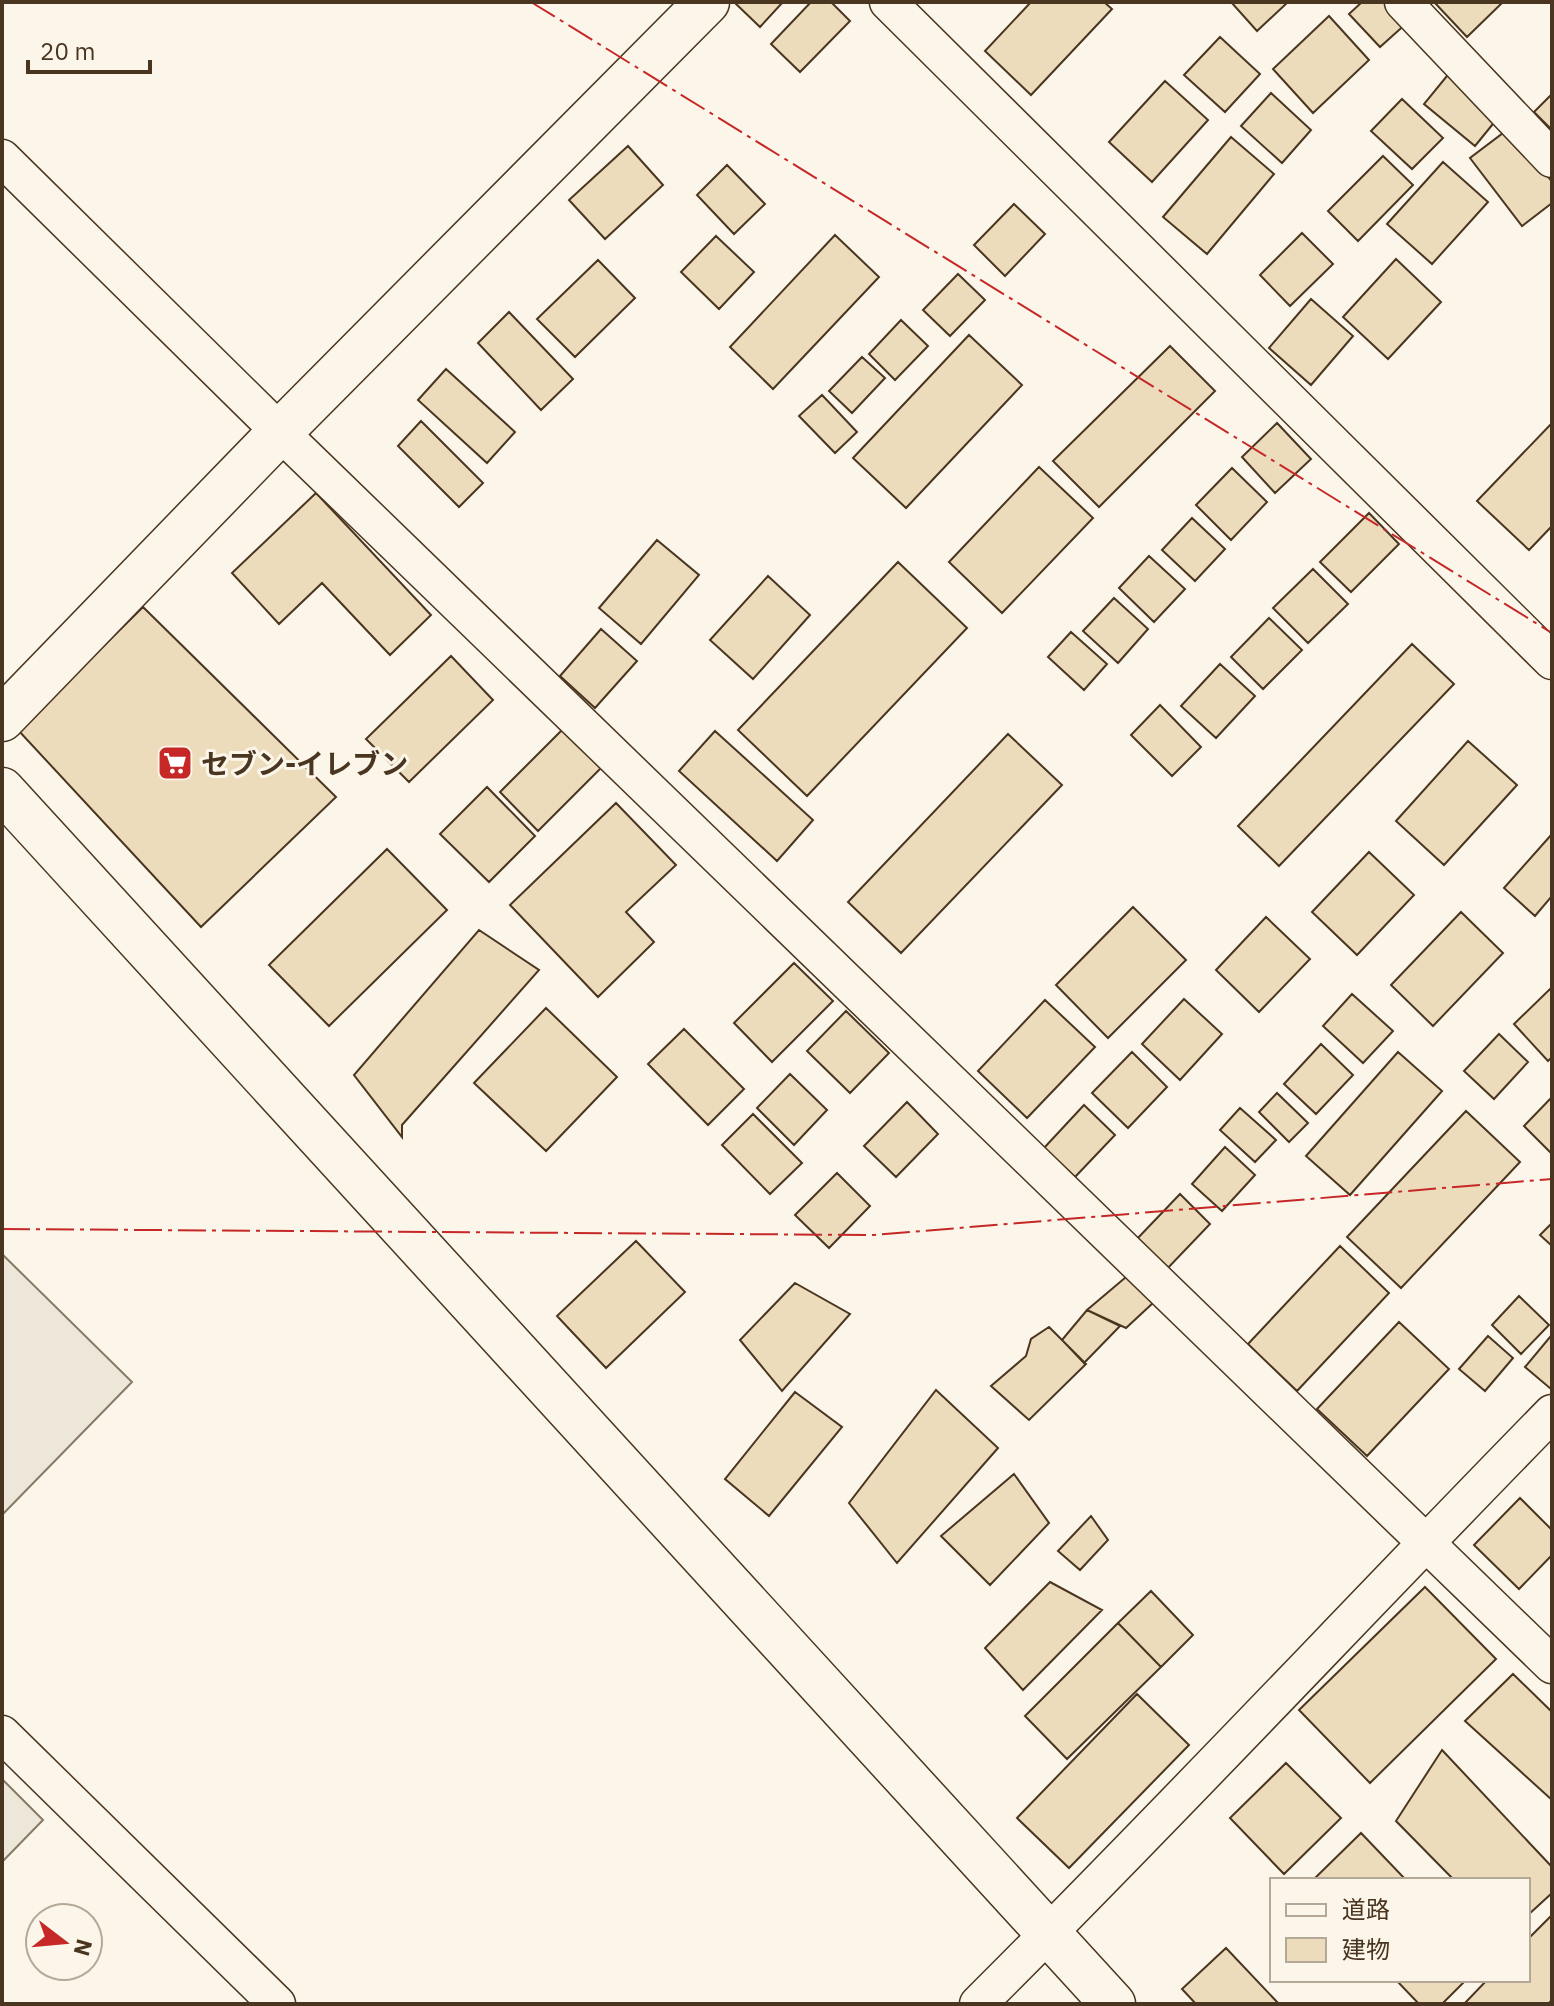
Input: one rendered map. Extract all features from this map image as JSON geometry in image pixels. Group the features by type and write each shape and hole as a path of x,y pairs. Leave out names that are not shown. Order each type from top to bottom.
{"street":[{"path":"2,719 280,432 707,2"},
{"path":"888,2 1552,661"},
{"path":"1403,2 1552,159"},
{"path":"2,158 280,432 1552,1665"},
{"path":"2,790 1113,2004"},
{"path":"978,2004 1552,1413"},
{"path":"2,1734 277,2004"}],"shaded area":[{"path":"2,1254 132,1382 2,1515"},
{"path":"2,1779 43,1820 2,1862"}],"building":[{"path":"734,2 783,2 760,27"},
{"path":"811,2 831,2 850,21 800,72 771,44"},
{"path":"1031,2 1104,2 1112,9 1031,95 985,51"},
{"path":"1231,2 1288,2 1257,31"},
{"path":"1362,2 1391,2 1409,21 1380,47 1349,14"},
{"path":"1434,2 1503,2 1467,37"},
{"path":"1329,16 1369,60 1313,113 1273,69"},
{"path":"1220,37 1260,74 1225,112 1184,75"},
{"path":"1451,71 1501,114 1475,146 1424,104"},
{"path":"1165,81 1208,120 1152,182 1109,142"},
{"path":"1271,93 1311,130 1282,163 1241,126"},
{"path":"1552,94 1552,130 1534,112"},
{"path":"1402,99 1443,138 1412,169 1371,131"},
{"path":"1511,127 1552,182 1552,203 1522,226 1470,158"},
{"path":"1231,137 1274,174 1207,254 1163,217"},
{"path":"628,146 663,185 605,239 569,200"},
{"path":"1383,156 1413,185 1358,241 1328,211"},
{"path":"1443,162 1488,202 1432,264 1387,224"},
{"path":"727,165 765,204 734,234 697,195"},
{"path":"1014,204 1045,234 1005,276 974,245"},
{"path":"1302,233 1333,264 1290,306 1260,275"},
{"path":"835,235 879,277 773,389 730,347"},
{"path":"716,236 754,272 719,309 681,272"},
{"path":"1396,259 1441,302 1388,359 1343,317"},
{"path":"598,260 635,298 575,357 537,319"},
{"path":"958,274 985,300 950,336 923,310"},
{"path":"1311,299 1353,336 1311,385 1269,348"},
{"path":"509,312 573,379 541,410 478,343"},
{"path":"901,320 928,346 895,380 869,354"},
{"path":"969,335 1022,385 906,508 853,458"},
{"path":"1170,346 1215,391 1099,507 1053,461"},
{"path":"862,357 885,378 852,413 829,391"},
{"path":"446,369 515,432 487,463 418,400"},
{"path":"822,395 857,432 835,453 799,416"},
{"path":"421,421 483,483 459,507 398,446"},
{"path":"1277,423 1311,459 1275,493 1242,457"},
{"path":"1552,423 1552,526 1529,550 1477,501"},
{"path":"1039,467 1093,518 1002,613 949,562"},
{"path":"1232,468 1267,502 1231,540 1196,505"},
{"path":"316,493 431,615 390,655 322,583 279,624 232,573"},
{"path":"1369,513 1399,544 1351,592 1320,562"},
{"path":"1192,518 1225,549 1195,581 1162,550"},
{"path":"657,540 699,575 641,644 599,608"},
{"path":"1149,556 1185,589 1154,622 1119,588"},
{"path":"898,562 967,628 807,796 738,730"},
{"path":"1313,569 1348,604 1308,643 1273,608"},
{"path":"768,576 810,615 753,679 710,640"},
{"path":"1114,598 1148,629 1118,663 1083,631"},
{"name":"セブン-イレブン","path":"143,607 336,797 201,927 18,730"},
{"path":"1269,618 1302,650 1263,689 1231,657"},
{"path":"601,629 637,661 595,708 560,676"},
{"path":"1071,632 1107,664 1084,690 1048,657"},
{"path":"1412,644 1454,684 1279,866 1238,826"},
{"path":"451,656 493,700 409,782 366,739"},
{"path":"1220,664 1255,696 1216,738 1181,706"},
{"path":"1160,705 1201,747 1172,776 1131,735"},
{"path":"563,729 601,768 538,831 500,792"},
{"path":"715,731 813,820 777,861 679,771"},
{"path":"1008,734 1062,785 901,953 848,902"},
{"path":"1468,741 1517,785 1444,865 1396,821"},
{"path":"487,787 535,836 489,882 440,834"},
{"path":"616,803 676,865 626,912 654,942 598,997 510,905"},
{"path":"1552,834 1552,896 1535,916 1504,888"},
{"path":"387,849 447,910 329,1026 269,965"},
{"path":"1369,852 1414,895 1357,955 1312,912"},
{"path":"1133,907 1186,960 1108,1038 1056,985"},
{"path":"1461,912 1503,953 1433,1026 1391,985"},
{"path":"1266,917 1310,959 1259,1012 1216,970"},
{"path":"479,930 539,970 402,1125 402,1137 354,1075"},
{"path":"794,963 833,1001 772,1062 734,1023"},
{"path":"1551,988 1552,1057 1548,1061 1514,1024"},
{"path":"1352,994 1393,1031 1363,1063 1323,1026"},
{"path":"1184,999 1222,1034 1180,1080 1142,1044"},
{"path":"1045,1000 1095,1047 1027,1118 978,1071"},
{"path":"546,1008 617,1077 546,1151 474,1083"},
{"path":"846,1011 889,1053 850,1093 807,1051"},
{"path":"684,1029 744,1089 708,1125 648,1064"},
{"path":"1499,1034 1528,1062 1494,1099 1464,1071"},
{"path":"1321,1044 1353,1075 1316,1114 1284,1084"},
{"path":"1132,1052 1167,1087 1128,1128 1092,1093"},
{"path":"1398,1052 1442,1091 1350,1195 1306,1156"},
{"path":"790,1074 827,1110 794,1145 757,1108"},
{"path":"1277,1093 1308,1123 1289,1142 1259,1112"},
{"path":"1552,1097 1552,1154 1524,1126"},
{"path":"907,1102 938,1134 896,1177 864,1146"},
{"path":"1084,1105 1115,1135 1075,1177 1044,1148"},
{"path":"1240,1108 1276,1140 1255,1162 1220,1130"},
{"path":"1466,1111 1520,1162 1401,1288 1347,1237"},
{"path":"753,1114 802,1163 770,1194 722,1145"},
{"path":"1225,1147 1255,1175 1222,1211 1192,1184"},
{"path":"837,1173 870,1206 829,1248 795,1215"},
{"path":"1180,1194 1210,1224 1165,1271 1135,1241"},
{"path":"1552,1223 1552,1246 1540,1235"},
{"path":"636,1241 685,1292 606,1368 557,1316"},
{"path":"1340,1246 1389,1293 1297,1391 1248,1344"},
{"path":"1126,1277 1154,1302 1126,1328 1087,1310"},
{"path":"795,1283 850,1314 782,1391 740,1340"},
{"path":"1519,1296 1549,1325 1521,1354 1492,1325"},
{"path":"1087,1310 1120,1326 1084,1363 1062,1340"},
{"path":"1399,1322 1449,1369 1367,1456 1317,1409"},
{"path":"1049,1327 1086,1364 1029,1420 991,1386 1026,1356 1031,1339"},
{"path":"1488,1336 1513,1358 1485,1391 1459,1369"},
{"path":"1550,1337 1552,1339 1551,1389 1525,1367"},
{"path":"936,1390 998,1448 897,1563 849,1503"},
{"path":"795,1392 842,1427 769,1516 725,1479"},
{"path":"1014,1474 1049,1523 990,1585 941,1536"},
{"path":"1520,1498 1552,1530 1552,1555 1519,1589 1474,1545"},
{"path":"1091,1516 1108,1540 1080,1570 1058,1551"},
{"path":"1050,1582 1102,1610 1023,1690 985,1648"},
{"path":"1425,1587 1496,1659 1370,1783 1299,1710"},
{"path":"1151,1591 1193,1635 1161,1667 1118,1623"},
{"path":"1118,1623 1161,1667 1067,1759 1025,1716"},
{"path":"1513,1674 1552,1712 1552,1800 1465,1721"},
{"path":"1137,1694 1189,1745 1069,1868 1017,1818"},
{"path":"1442,1750 1552,1867 1552,1893 1530,1913 1530,1878 1452,1878 1396,1821"},
{"path":"1286,1763 1341,1818 1284,1874 1230,1818"},
{"path":"1361,1833 1404,1878 1315,1878"},
{"path":"1552,1915 1552,2000 1548,2004 1464,2004 1485,1982 1530,1982 1530,1937"},
{"path":"1226,1948 1279,2004 1196,2004 1182,1989"},
{"path":"1398,1982 1464,1982 1442,2004 1419,2004"}],"power":[{"path":"531,2 1552,633"},
{"path":"2,1229 874,1235 1552,1179"}],"place":[{"name":"セブン-イレブン","path":"175,763"}]}
